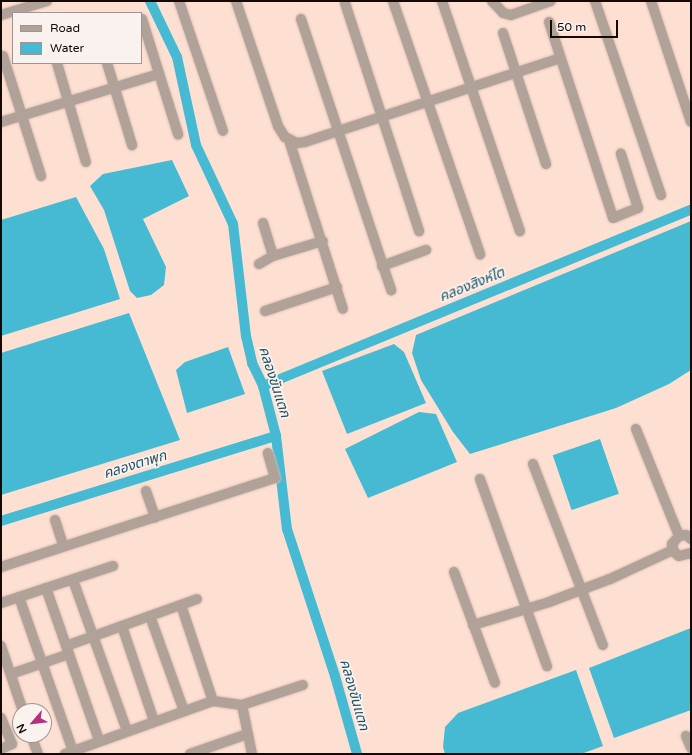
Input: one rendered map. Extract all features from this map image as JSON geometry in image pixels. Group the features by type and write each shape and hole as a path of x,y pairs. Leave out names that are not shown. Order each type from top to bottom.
{"street":[{"path":"1,15 44,1"},
{"path":"179,1 223,131"},
{"path":"236,1 278,126 290,140 323,241 343,309"},
{"path":"393,1 426,102 480,254"},
{"path":"442,1 470,88 520,231"},
{"path":"492,1 503,13 511,15 551,1"},
{"path":"595,1 661,195"},
{"path":"651,1 691,122"},
{"path":"345,3 419,231"},
{"path":"142,18 178,134"},
{"path":"301,19 337,132 391,290"},
{"path":"549,22 613,218 638,208 621,154"},
{"path":"503,33 546,164"},
{"path":"3,56 41,176"},
{"path":"290,140 305,142 560,58"},
{"path":"57,64 86,162"},
{"path":"107,64 132,145"},
{"path":"1,122 159,74"},
{"path":"263,222 273,256"},
{"path":"259,264 273,256 323,241"},
{"path":"382,266 426,250"},
{"path":"265,311 337,287"},
{"path":"636,429 679,536"},
{"path":"1,567 63,545 275,478 268,453"},
{"path":"533,464 603,645"},
{"path":"480,479 547,666"},
{"path":"146,491 155,516"},
{"path":"55,520 63,545"},
{"path":"690,556 679,556 673,550 673,541 679,536 686,535 691,539"},
{"path":"474,625 582,590 673,550"},
{"path":"1,603 113,566"},
{"path":"454,572 495,683"},
{"path":"73,580 127,731"},
{"path":"46,588 99,740"},
{"path":"19,598 42,663 69,752 99,740 213,701 242,705 303,685"},
{"path":"11,674 42,663 93,636 197,599"},
{"path":"181,605 213,701"},
{"path":"150,616 184,711"},
{"path":"122,626 154,721"},
{"path":"1,646 20,703"},
{"path":"242,705 252,754"},
{"path":"1,718 12,744 1,749"},
{"path":"190,754 248,734"},
{"path":"686,736 691,748"},
{"path":"34,743 38,754"}],"water":[{"path":"172,160 189,196 143,219 166,267 164,285 151,295 137,298 130,291 104,210 90,186 103,174"},
{"path":"76,197 104,249 120,299 1,336 1,220"},
{"path":"691,221 691,370 669,384 616,408 470,454 453,432 421,380 412,353 416,335"},
{"path":"129,313 180,440 1,495 1,353"},
{"path":"394,344 404,352 426,403 347,434 322,371"},
{"path":"228,347 245,394 187,413 176,370 185,362"},
{"path":"419,412 436,414 457,462 368,498 345,449"},
{"path":"600,439 619,494 572,510 553,455"},
{"path":"691,628 691,710 614,738 589,668"},
{"path":"576,670 603,746 581,754 445,754 443,747 445,727 458,713"}],"waterway":[{"name":"คลองขันแตก","path":"150,1 177,57 196,145 233,224 246,336 252,363 263,386 276,436 287,529 335,676 357,754"},
{"name":"คลองสิงห์โต","path":"263,386 691,210"},
{"name":"คลองตาพุก","path":"1,521 276,436"}]}
